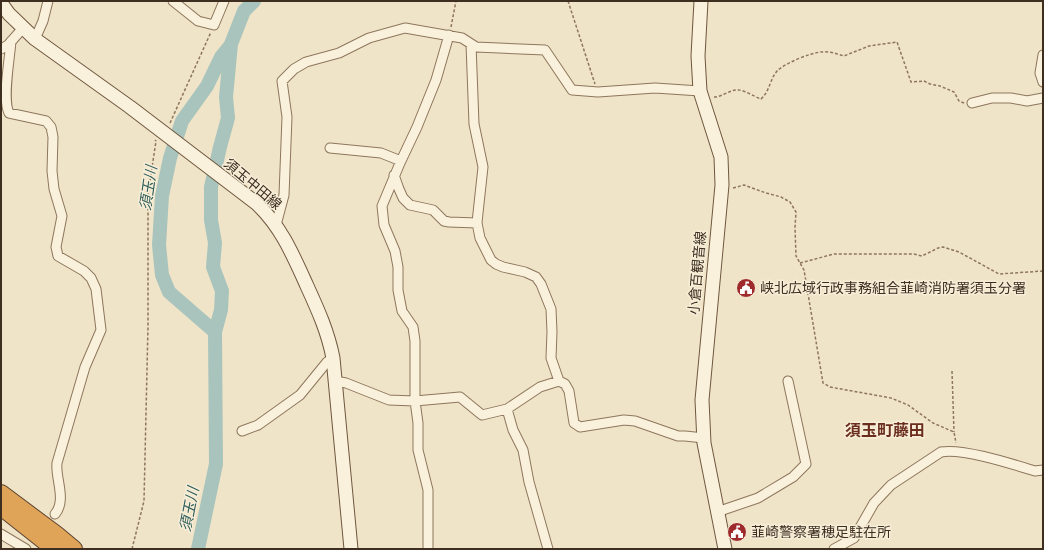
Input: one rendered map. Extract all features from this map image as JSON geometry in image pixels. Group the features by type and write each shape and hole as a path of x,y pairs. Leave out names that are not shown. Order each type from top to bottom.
{"highway":[{"path":"1,493 74,549"},
{"path":"1,507 54,549"}],"main road":[{"name":"小倉百観音線","path":"701,1 698,56 701,94 721,157 721,191 702,400 704,438 725,549"},
{"name":"須玉中田線","path":"1,3 9,14 35,38 130,107 256,204 276,225 290,248 329,338 333,358 351,549"}],"street":[{"path":"35,38 43,21 48,1"},
{"path":"173,1 198,21 214,25 224,1"},
{"path":"1,49 12,41 23,28"},
{"path":"276,225 284,195 287,117 282,81 294,69 306,62 339,53 369,38 406,28 462,38 476,47 545,50 572,90 598,92 655,88 701,94"},
{"path":"428,549 428,490 418,450 418,423 415,401 414,332 402,311 398,290 398,266 395,252 384,224 382,206 436,80 449,35"},
{"path":"12,41 6,96 7,108 9,112 46,121 51,127 53,137 52,172 54,189 62,216 56,247 58,256 84,271 91,278 96,289 100,318 101,330 85,367 57,463 56,469 60,497 58,511 55,514"},
{"path":"471,44 474,124 483,167 478,223 480,238 491,260 503,267 525,272 536,277 541,284 551,310 551,358 558,381"},
{"path":"1043,55 1040,73 1043,82"},
{"path":"972,103 992,98 1011,98 1027,101 1043,98"},
{"path":"330,148 381,153 401,160"},
{"path":"394,175 398,189 403,198 410,204 433,210 444,221 478,223"},
{"path":"242,431 258,425 300,395 327,362 333,358"},
{"path":"335,381 390,400 415,401 460,397 482,415 507,409 540,387 558,381 565,384 569,391 574,423 580,427 624,420 635,421 678,436 704,438"},
{"path":"717,512 758,498 793,477 806,464 788,382"},
{"path":"507,409 513,430 523,450 529,482 548,549"},
{"path":"834,549 854,538 874,503 891,485 941,452 958,452 1035,471 1043,470"},
{"path":"1,534 28,547"}],"path":[{"path":"449,35 456,1"},
{"path":"568,1 598,92"},
{"path":"166,135 214,25"},
{"path":"701,94 717,97 723,96 730,91 740,90 760,99 765,95 778,70 791,62 820,52 831,52 844,56 869,46 897,42 911,82 924,81 940,86 954,92 959,101 962,103 972,103"},
{"path":"132,549 144,501 148,326 148,194 156,141 150,136"},
{"path":"721,191 744,185 781,197 790,202 796,212 796,256 804,270 824,383 830,387 891,398 908,405 933,422 954,432"},
{"path":"800,263 834,254 914,254 922,256 938,248 943,248 959,252 999,274 1043,271"},
{"path":"952,370 954,432 958,452"}],"waterway":[{"name":"須玉川","path":"198,549 216,464 215,332 221,310 222,291 213,267 215,243 211,220 211,187 228,118 226,97 231,44 244,11 254,1"},
{"name":"須玉川","path":"215,332 169,292 162,275 159,245 162,196 170,158 182,121 207,86 221,57 230,46"}],"place":[{"name":"峡北広域行政事務組合韮崎消防署須玉分署","path":"746,288"},
{"name":"韮崎警察署穂足駐在所","path":"737,532"}],"district":[{"name":"須玉町藤田","path":"885,430"}]}
